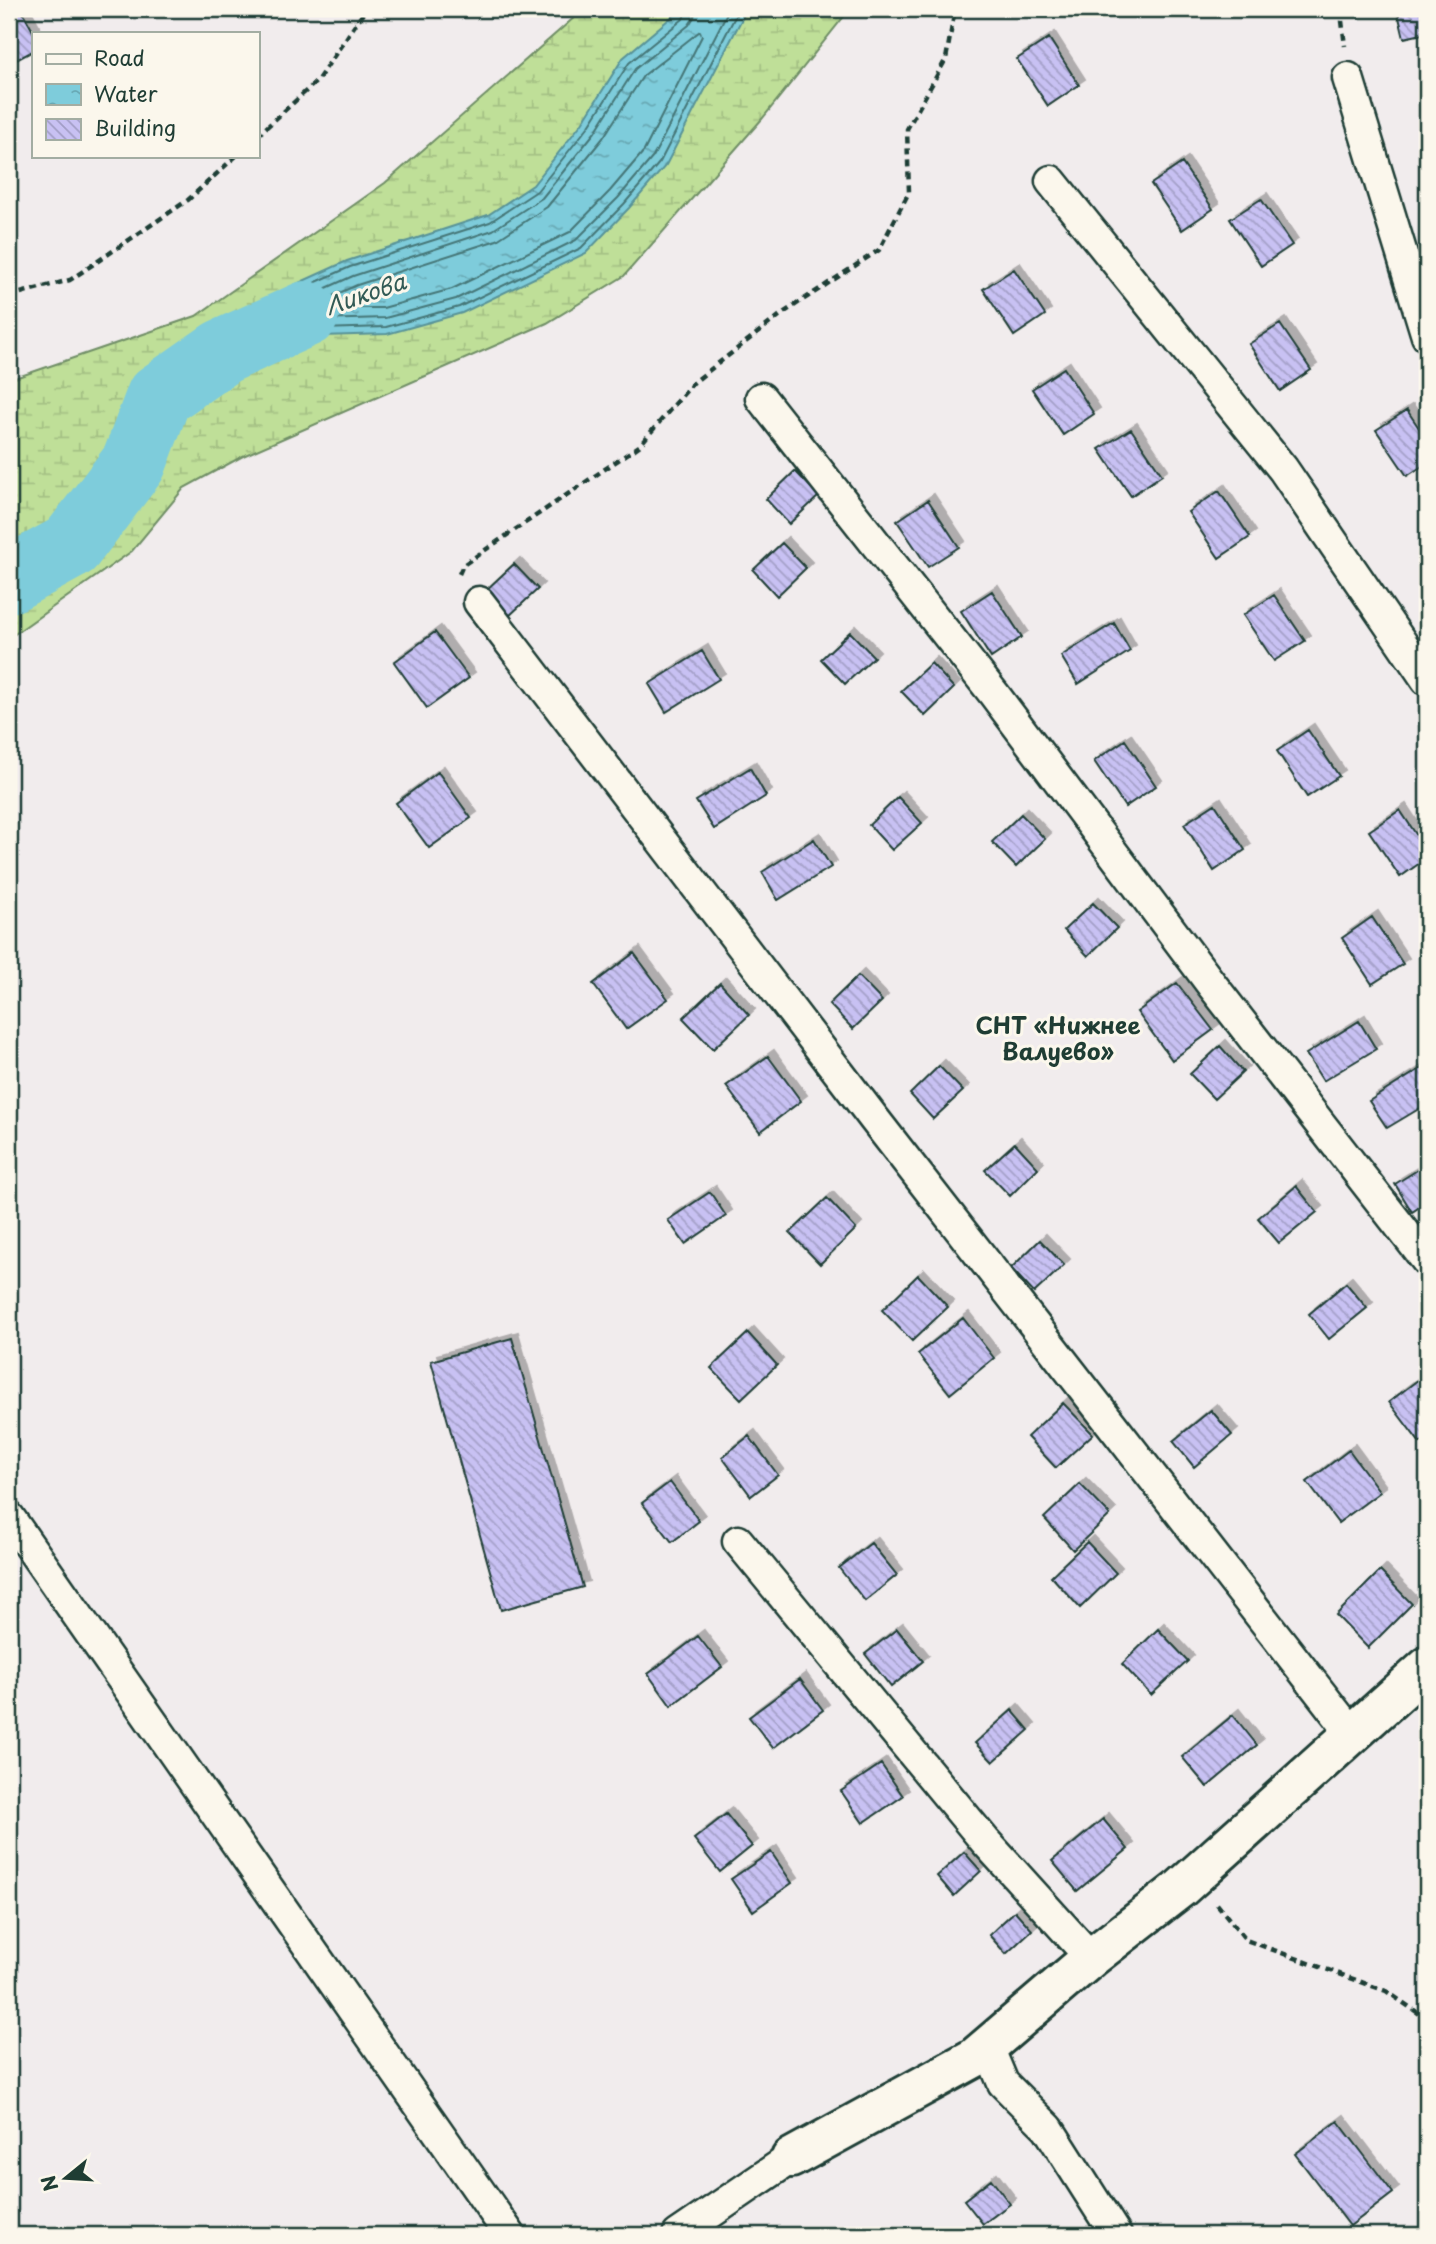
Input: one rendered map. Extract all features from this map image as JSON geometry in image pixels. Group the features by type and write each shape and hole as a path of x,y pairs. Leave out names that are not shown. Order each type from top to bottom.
{"street":[{"path":"1348,78 1427,336"},
{"path":"1051,181 1283,469 1427,680"},
{"path":"761,398 994,694 1212,985 1427,1261"},
{"path":"479,602 875,1119 1353,1735"},
{"path":"9,1517 510,2235"},
{"path":"738,1541 985,1841 1091,1958"},
{"path":"678,2235 791,2158 974,2058 1091,1958 1194,1876 1427,1667"},
{"path":"988,2047 1003,2082 1048,2128 1116,2235"}],"path":[{"path":"259,134 317,81 366,9"},
{"path":"479,602 458,576 463,565 639,446 693,383 783,313 879,250 909,192 907,129 946,59 955,9"},
{"path":"9,296 70,280 188,200 234,158"},
{"path":"1194,1876 1246,1940 1386,1991 1427,2019"}],"green space":[{"path":"584,9 846,9 845,15 762,119 624,276 547,323 243,456 184,488 132,551 9,638 9,380 196,316 385,183"}],"water":[{"path":"681,9 747,9 666,165 586,253 462,313 387,334 321,336 265,354 222,352 283,290 347,261 488,215 533,185 582,123 623,58"}],"building":[{"path":"9,9 21,9 33,32 32,52 9,64"},
{"path":"1397,9 1427,9 1427,33 1404,38"},
{"path":"1049,38 1079,85 1048,106 1017,59"},
{"path":"1182,163 1213,209 1182,230 1151,184"},
{"path":"1261,199 1292,245 1261,266 1230,219"},
{"path":"1014,269 1045,315 1014,336 983,289"},
{"path":"1280,324 1311,370 1280,391 1249,344"},
{"path":"1064,368 1094,414 1063,435 1032,389"},
{"path":"1407,410 1427,440 1427,463 1407,476 1376,430"},
{"path":"1131,429 1162,475 1131,496 1099,449"},
{"path":"795,471 819,496 789,524 766,499"},
{"path":"1219,491 1250,537 1219,558 1188,512"},
{"path":"928,500 959,547 928,567 897,521"},
{"path":"782,543 806,568 777,596 753,570"},
{"path":"514,564 538,589 508,617 485,591"},
{"path":"992,591 1022,637 991,658 961,611"},
{"path":"1274,595 1305,641 1274,661 1243,615"},
{"path":"1114,623 1130,651 1078,684 1061,656"},
{"path":"435,632 469,678 427,708 394,662"},
{"path":"850,632 874,657 845,684 821,659"},
{"path":"702,651 719,679 666,712 649,684"},
{"path":"931,663 954,688 925,716 901,691"},
{"path":"1308,730 1339,776 1307,797 1277,751"},
{"path":"1125,740 1156,786 1125,807 1094,761"},
{"path":"750,768 766,796 714,829 696,801"},
{"path":"438,772 471,818 429,848 396,803"},
{"path":"898,797 922,823 892,850 869,825"},
{"path":"1215,804 1245,850 1214,871 1184,824"},
{"path":"1400,810 1427,851 1427,858 1400,877 1369,831"},
{"path":"1021,814 1045,839 1016,867 992,842"},
{"path":"814,839 831,867 778,900 762,872"},
{"path":"1093,903 1117,928 1088,956 1064,930"},
{"path":"1372,917 1403,964 1372,984 1342,938"},
{"path":"634,953 668,999 626,1029 593,984"},
{"path":"858,976 882,1001 853,1029 829,1004"},
{"path":"720,983 749,1015 713,1049 683,1018"},
{"path":"1177,983 1213,1030 1172,1060 1137,1012"},
{"path":"1359,1021 1376,1049 1323,1081 1306,1054"},
{"path":"1220,1046 1243,1072 1214,1099 1190,1074"},
{"path":"768,1056 801,1101 760,1132 726,1086"},
{"path":"939,1066 963,1091 933,1119 910,1094"},
{"path":"1422,1068 1427,1076 1427,1104 1387,1128 1369,1101"},
{"path":"1015,1143 1038,1168 1010,1196 985,1170"},
{"path":"1427,1164 1427,1202 1412,1212 1395,1184"},
{"path":"1296,1186 1317,1212 1279,1243 1258,1218"},
{"path":"710,1192 726,1216 685,1244 668,1220"},
{"path":"827,1198 856,1229 820,1264 790,1233"},
{"path":"1040,1240 1064,1265 1034,1293 1011,1268"},
{"path":"918,1275 948,1307 912,1341 882,1310"},
{"path":"1346,1283 1367,1308 1329,1339 1309,1314"},
{"path":"963,1318 994,1358 950,1394 918,1354"},
{"path":"748,1333 777,1365 741,1399 711,1368"},
{"path":"512,1338 583,1587 501,1610 431,1361"},
{"path":"1427,1373 1427,1438 1420,1443 1389,1402"},
{"path":"1063,1403 1093,1434 1056,1468 1027,1437"},
{"path":"1211,1410 1232,1435 1194,1467 1173,1441"},
{"path":"749,1436 778,1475 751,1496 722,1457"},
{"path":"1349,1450 1380,1492 1338,1523 1307,1482"},
{"path":"670,1482 699,1521 672,1542 642,1503"},
{"path":"1080,1484 1110,1515 1073,1550 1044,1518"},
{"path":"1087,1542 1116,1573 1080,1608 1051,1576"},
{"path":"871,1543 897,1575 865,1601 839,1568"},
{"path":"1380,1571 1412,1604 1368,1648 1336,1615"},
{"path":"897,1629 923,1661 891,1687 865,1654"},
{"path":"1158,1629 1188,1661 1151,1695 1122,1664"},
{"path":"698,1636 722,1667 671,1706 648,1674"},
{"path":"800,1679 823,1710 773,1748 749,1717"},
{"path":"1012,1710 1029,1730 993,1762 975,1743"},
{"path":"1233,1715 1257,1745 1207,1787 1182,1757"},
{"path":"881,1764 903,1796 863,1823 841,1791"},
{"path":"726,1814 752,1846 720,1872 694,1839"},
{"path":"1103,1819 1128,1849 1077,1891 1052,1861"},
{"path":"771,1852 792,1883 753,1911 731,1879"},
{"path":"964,1852 981,1871 954,1896 937,1876"},
{"path":"1015,1911 1032,1930 1006,1954 989,1935"},
{"path":"1338,2121 1393,2193 1350,2226 1295,2154"},
{"path":"991,2179 1010,2204 983,2224 964,2200"}],"waterway":[{"name":"Ликова","path":"9,580 71,546 134,463 159,396 222,352 306,314"}],"district":[{"name":"СНТ «Нижнее Валуево»","path":"1058,1037"}]}
